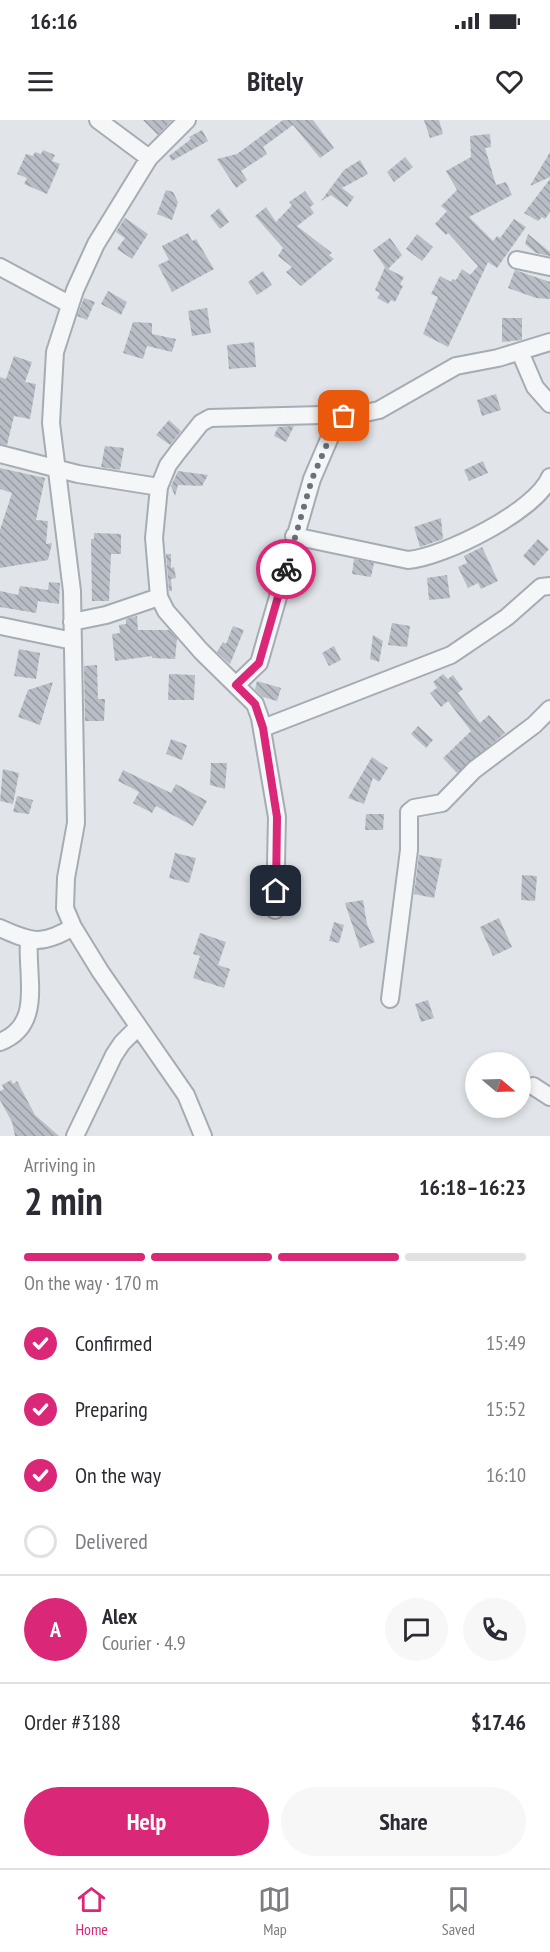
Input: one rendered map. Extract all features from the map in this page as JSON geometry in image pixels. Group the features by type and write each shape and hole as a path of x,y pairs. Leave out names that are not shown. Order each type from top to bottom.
{"street":[{"path":"98,120 148,158"},
{"path":"187,120 148,158 96,244 69,304 55,352 51,423 72,591 76,823 64,897 65,908 73,927 138,1027 186,1095 202,1136"},
{"path":"516,260 550,267"},
{"path":"0,267 69,304"},
{"path":"275,910 277,817 263,728 255,704 196,645 166,611 159,597 154,538 159,487 168,465 201,423 210,418 339,416 379,410 456,366 520,352 550,342"},
{"path":"520,352 535,387 550,404"},
{"path":"236,685 259,663 312,479 339,416"},
{"path":"0,454 58,469 159,487"},
{"path":"294,536 408,560 426,559 492,527 533,500 550,477"},
{"path":"263,728 451,654 507,617 541,587 550,586"},
{"path":"72,622 106,615 159,597"},
{"path":"1,626 73,641"},
{"path":"390,999 409,850 409,812 414,808 441,803 474,770 534,725 550,709"},
{"path":"0,928 29,940 48,940 73,927"},
{"path":"0,1042 22,1029 26,1020 31,997 29,940"},
{"path":"75,1136 114,1055 138,1027"},
{"path":"533,1086 550,1098"}],"building":[{"path":"143,120 172,120 158,135"},
{"path":"283,120 313,120 334,148 320,158 293,125 263,147 267,154 241,171 247,180 236,188 217,159 237,154"},
{"path":"424,120 439,120 443,134 430,138"},
{"path":"202,130 208,141 172,161 169,156 191,139 189,137"},
{"path":"490,134 491,147 485,148 496,185 506,182 512,195 469,217 493,241 497,236 500,238 514,219 526,227 497,268 488,262 448,347 423,334 438,297 431,294 440,276 451,282 452,279 456,280 462,269 470,275 478,266 448,233 446,235 435,224 447,211 441,206 457,190 446,171 471,157 470,136"},
{"path":"43,150 55,155 52,161 60,164 47,194 24,184 27,178 17,174 26,154 33,156 35,152 41,154"},
{"path":"550,152 550,177 530,186"},
{"path":"405,157 413,167 394,182 387,172"},
{"path":"360,160 368,174 342,188 354,197 347,207 331,195 321,201 344,170"},
{"path":"550,179 550,212 545,219 542,217 538,221 524,213"},
{"path":"166,190 173,192 178,202 172,220 157,214"},
{"path":"305,191 314,204 310,207 314,213 297,226 332,253 329,255 334,259 301,286 286,272 292,267 278,256 283,248 255,216 266,207 276,222 292,205 289,202"},
{"path":"219,208 229,222 220,229 210,216"},
{"path":"125,218 148,234 132,259 117,249 125,238 116,232"},
{"path":"188,233 192,241 196,239 214,269 172,292 158,265 169,260 162,246"},
{"path":"417,234 433,247 422,261 406,249"},
{"path":"528,234 550,252 550,256 536,253 525,244"},
{"path":"390,238 402,255 388,269 404,277 400,284 403,286 395,302 391,300 388,304 377,298 380,293 375,290 385,267 373,250"},
{"path":"515,270 550,282 550,299 536,298 508,288"},
{"path":"263,271 272,285 257,295 248,282"},
{"path":"108,291 127,302 121,315 101,304"},
{"path":"84,298 95,302 87,320 77,316"},
{"path":"207,308 211,333 192,336 188,311"},
{"path":"502,318 522,318 522,340 502,342"},
{"path":"133,322 152,323 152,334 176,339 172,352 147,346 143,359 123,353"},
{"path":"254,342 256,367 229,369 227,345"},
{"path":"14,356 32,362 25,382 36,384 30,419 14,416 7,445 0,444 0,377 6,379"},
{"path":"496,394 501,410 482,416 477,400"},
{"path":"169,420 181,431 170,445 156,435"},
{"path":"294,426 286,442 274,436 278,427"},
{"path":"105,446 124,448 120,470 101,467"},
{"path":"483,461 488,473 469,481 464,470"},
{"path":"0,468 45,478 36,520 48,521 46,544 52,543 48,560 0,568 0,530 12,493 0,489"},
{"path":"178,471 208,475 202,486 178,485 175,496 171,486"},
{"path":"441,518 443,539 420,547 414,527"},
{"path":"94,533 121,534 121,554 111,554 109,601 92,601 91,539 94,539"},
{"path":"538,539 549,549 534,566 523,556"},
{"path":"482,547 498,581 481,589 478,583 468,588 458,567 467,563 464,556"},
{"path":"166,554 171,554 171,568 174,567 176,578 171,579 172,591 169,591"},
{"path":"354,559 374,563 371,577 352,574"},
{"path":"447,575 450,598 429,600 427,578"},
{"path":"49,582 60,583 59,604 38,601 36,613 0,607 0,591 18,595 20,586 48,590"},
{"path":"137,616 138,630 169,630 177,639 175,659 152,658 152,656 115,661 112,634 120,633 119,625 126,624 126,619"},
{"path":"392,623 410,626 407,647 388,645"},
{"path":"233,626 244,630 230,664 217,652 223,642 226,644"},
{"path":"373,635 383,641 379,662 370,659"},
{"path":"334,646 341,660 329,666 322,653"},
{"path":"19,649 40,653 36,679 14,676"},
{"path":"97,665 98,699 105,699 104,721 85,721 84,666"},
{"path":"169,674 195,675 194,700 168,700"},
{"path":"443,674 448,679 453,675 463,689 458,693 480,723 489,715 505,733 457,773 443,758 471,731 448,701 441,707 430,693 437,688 433,682"},
{"path":"257,681 281,688 277,701 263,697 255,689"},
{"path":"53,682 40,725 18,717 28,690"},
{"path":"418,726 433,740 426,748 411,734"},
{"path":"171,739 187,745 182,760 166,754"},
{"path":"372,757 388,768 379,782 373,778 364,804 348,798"},
{"path":"211,763 227,763 225,789 210,785"},
{"path":"3,769 19,773 13,804 0,801"},
{"path":"123,770 171,793 176,784 207,801 193,826 156,806 152,813 133,803 139,792 118,781"},
{"path":"17,796 33,800 29,814 13,812"},
{"path":"366,814 384,814 383,830 365,830"},
{"path":"175,853 196,858 189,883 169,878"},
{"path":"419,855 442,859 434,898 414,894"},
{"path":"522,875 537,876 535,901 521,900"},
{"path":"363,900 367,924 375,942 360,948 345,903"},
{"path":"499,918 512,947 493,956 480,927"},
{"path":"334,922 344,925 339,943 329,941"},
{"path":"200,933 226,942 218,965 230,969 224,988 193,978 200,956 193,954"},
{"path":"428,1000 434,1018 421,1022 415,1004"},
{"path":"11,1080 13,1084 17,1081 35,1115 59,1136 15,1136 12,1122 0,1100 0,1091 4,1089 2,1085"}],"way so far":[{"path":"286,569 312,479 339,416 344,416"}],"route":[{"path":"276,891 277,817 263,728 255,704 236,685 259,663 286,569"}]}
